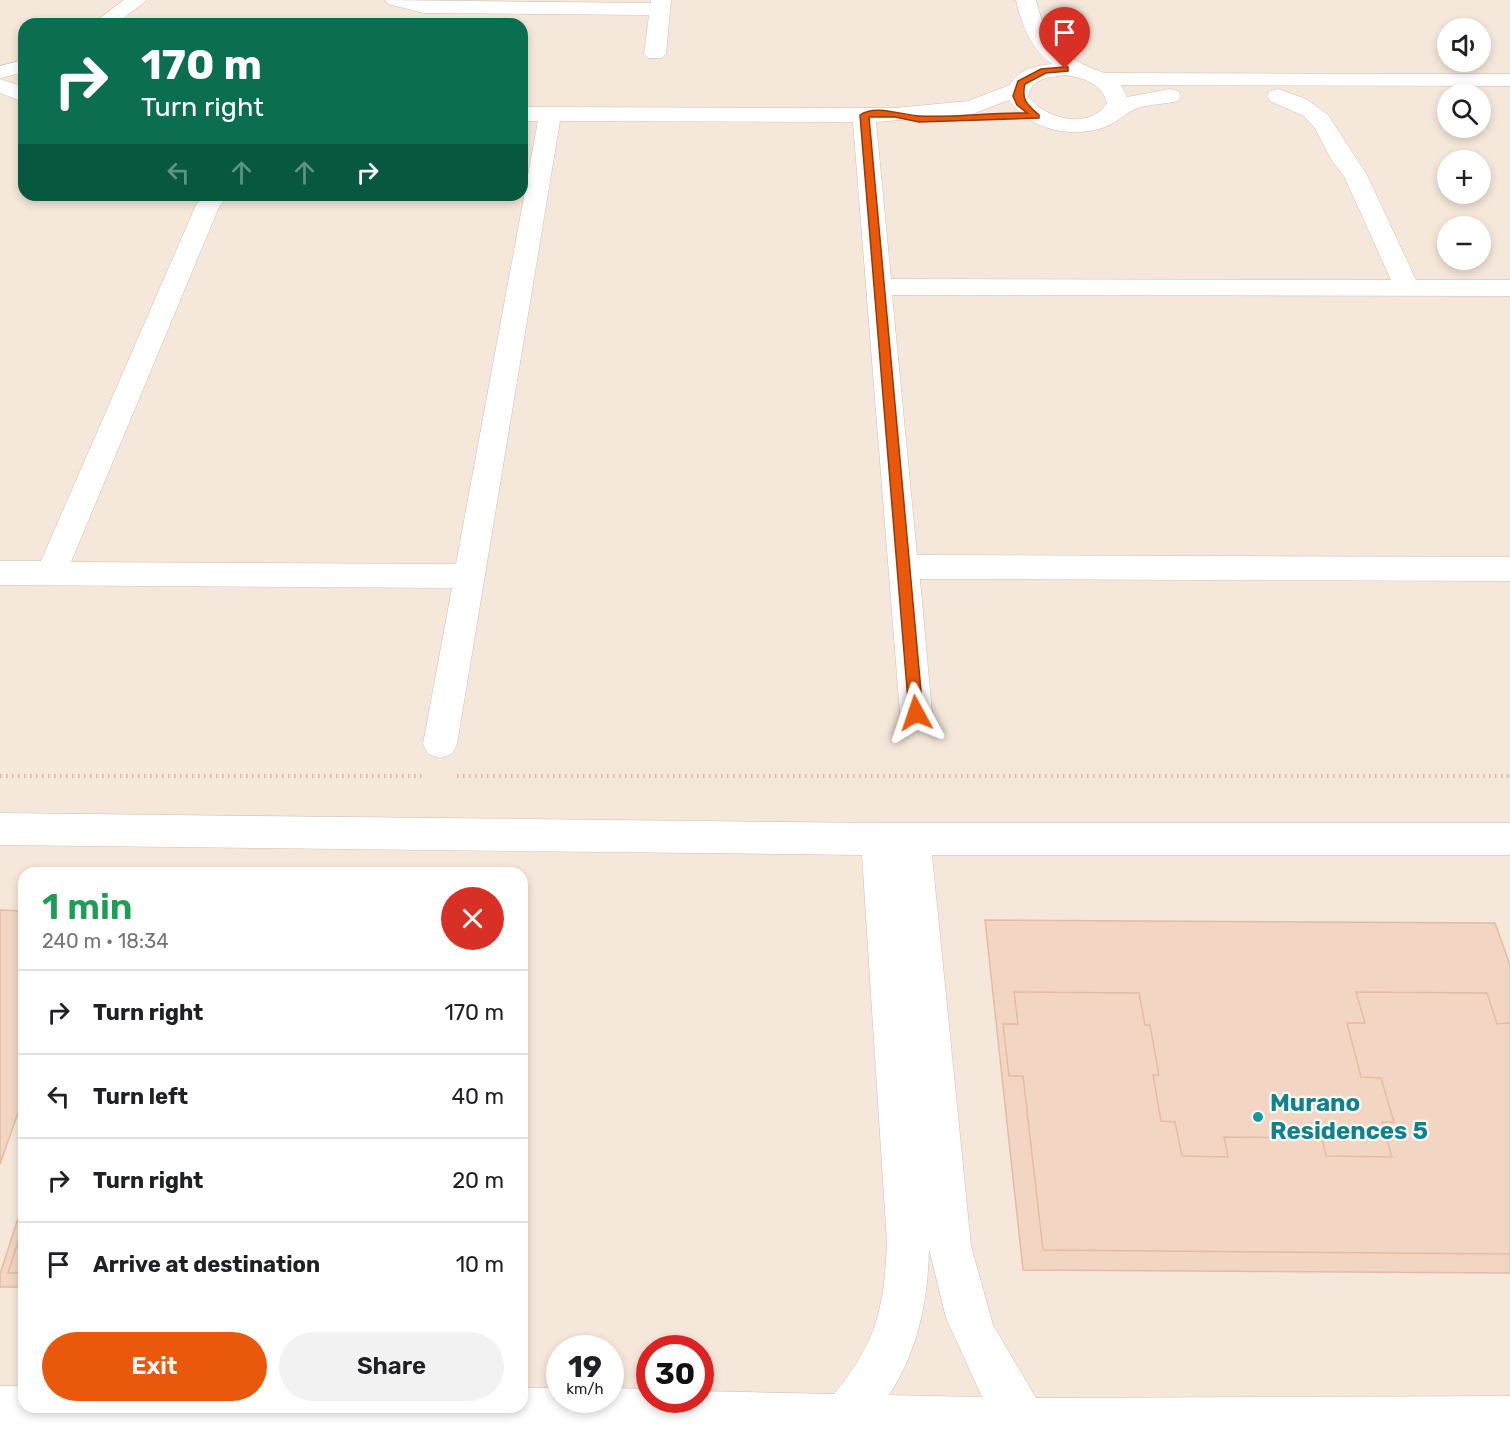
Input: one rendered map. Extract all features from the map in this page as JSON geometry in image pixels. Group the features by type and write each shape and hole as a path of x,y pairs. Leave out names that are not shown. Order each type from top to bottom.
{"street":[{"path":"110,18 136,0"},
{"path":"395,0 424,7 660,4 655,54"},
{"path":"1020,5 1043,46 1076,70 1102,80 1115,90 1118,103 1116,109"},
{"path":"1020,5 1035,74"},
{"path":"0,72 18,68"},
{"path":"1036,117 1021,104 1018,89 1021,83 1035,74 1054,69 1076,70"},
{"path":"1102,80 1510,80"},
{"path":"0,85 18,106"},
{"path":"528,114 895,115 972,107 1018,89"},
{"path":"895,115 919,119 999,115 1036,117 1062,125 1077,126 1102,121 1116,109 1137,101 1168,96 1278,96 1345,102 1437,97"},
{"path":"1278,96 1298,103 1319,115 1326,123 1342,160 1355,175 1407,288"},
{"path":"1491,96 1510,96"},
{"path":"1345,102 1336,116 1355,161 1355,175"},
{"path":"440,744 550,114"},
{"path":"864,115 916,713"},
{"path":"51,573 210,201"},
{"path":"879,287 1510,288"},
{"path":"904,567 1510,569"},
{"path":"0,573 469,576"},
{"path":"0,829 896,839 1510,839"},
{"path":"845,1416 869,1388 889,1354 902,1318 908,1280 896,839"},
{"path":"896,839 950,1246 958,1291 973,1336 988,1366 1024,1421"},
{"path":"0,1409 18,1409"},
{"path":"205,1413 616,1421 845,1416 1024,1421 1510,1419"}],"path":[{"path":"0,776 423,776"},
{"path":"447,776 1510,776"}],"shaded area":[{"path":"0,0 1510,0 1510,1431 0,1431"}],"building":[{"path":"0,910 18,911 18,1113 0,1164"},
{"name":"Murano Residences 5","path":"985,920 1495,923 1510,965 1510,1273 1023,1270"},
{"path":"1014,992 1139,993 1145,1025 1150,1025 1159,1075 1153,1075 1161,1121 1175,1122 1182,1156 1228,1157 1224,1137 1322,1138 1326,1156 1392,1157 1382,1122 1394,1122 1381,1078 1361,1077 1347,1023 1365,1023 1356,992 1487,993 1497,1024 1510,1023 1510,1254 1043,1250 1023,1076 1009,1076 1003,1024 1018,1024"},
{"path":"18,1218 18,1287 0,1287 0,1274"},
{"path":"18,1242 18,1273 8,1273"}],"place":[{"name":"Murano Residences 5","path":"1258,1117"}],"route":[{"path":"916,713 864,115 895,115 919,119 999,115 1036,117 1027,111 1017,96 1021,83 1044,71 1065,69"}]}
